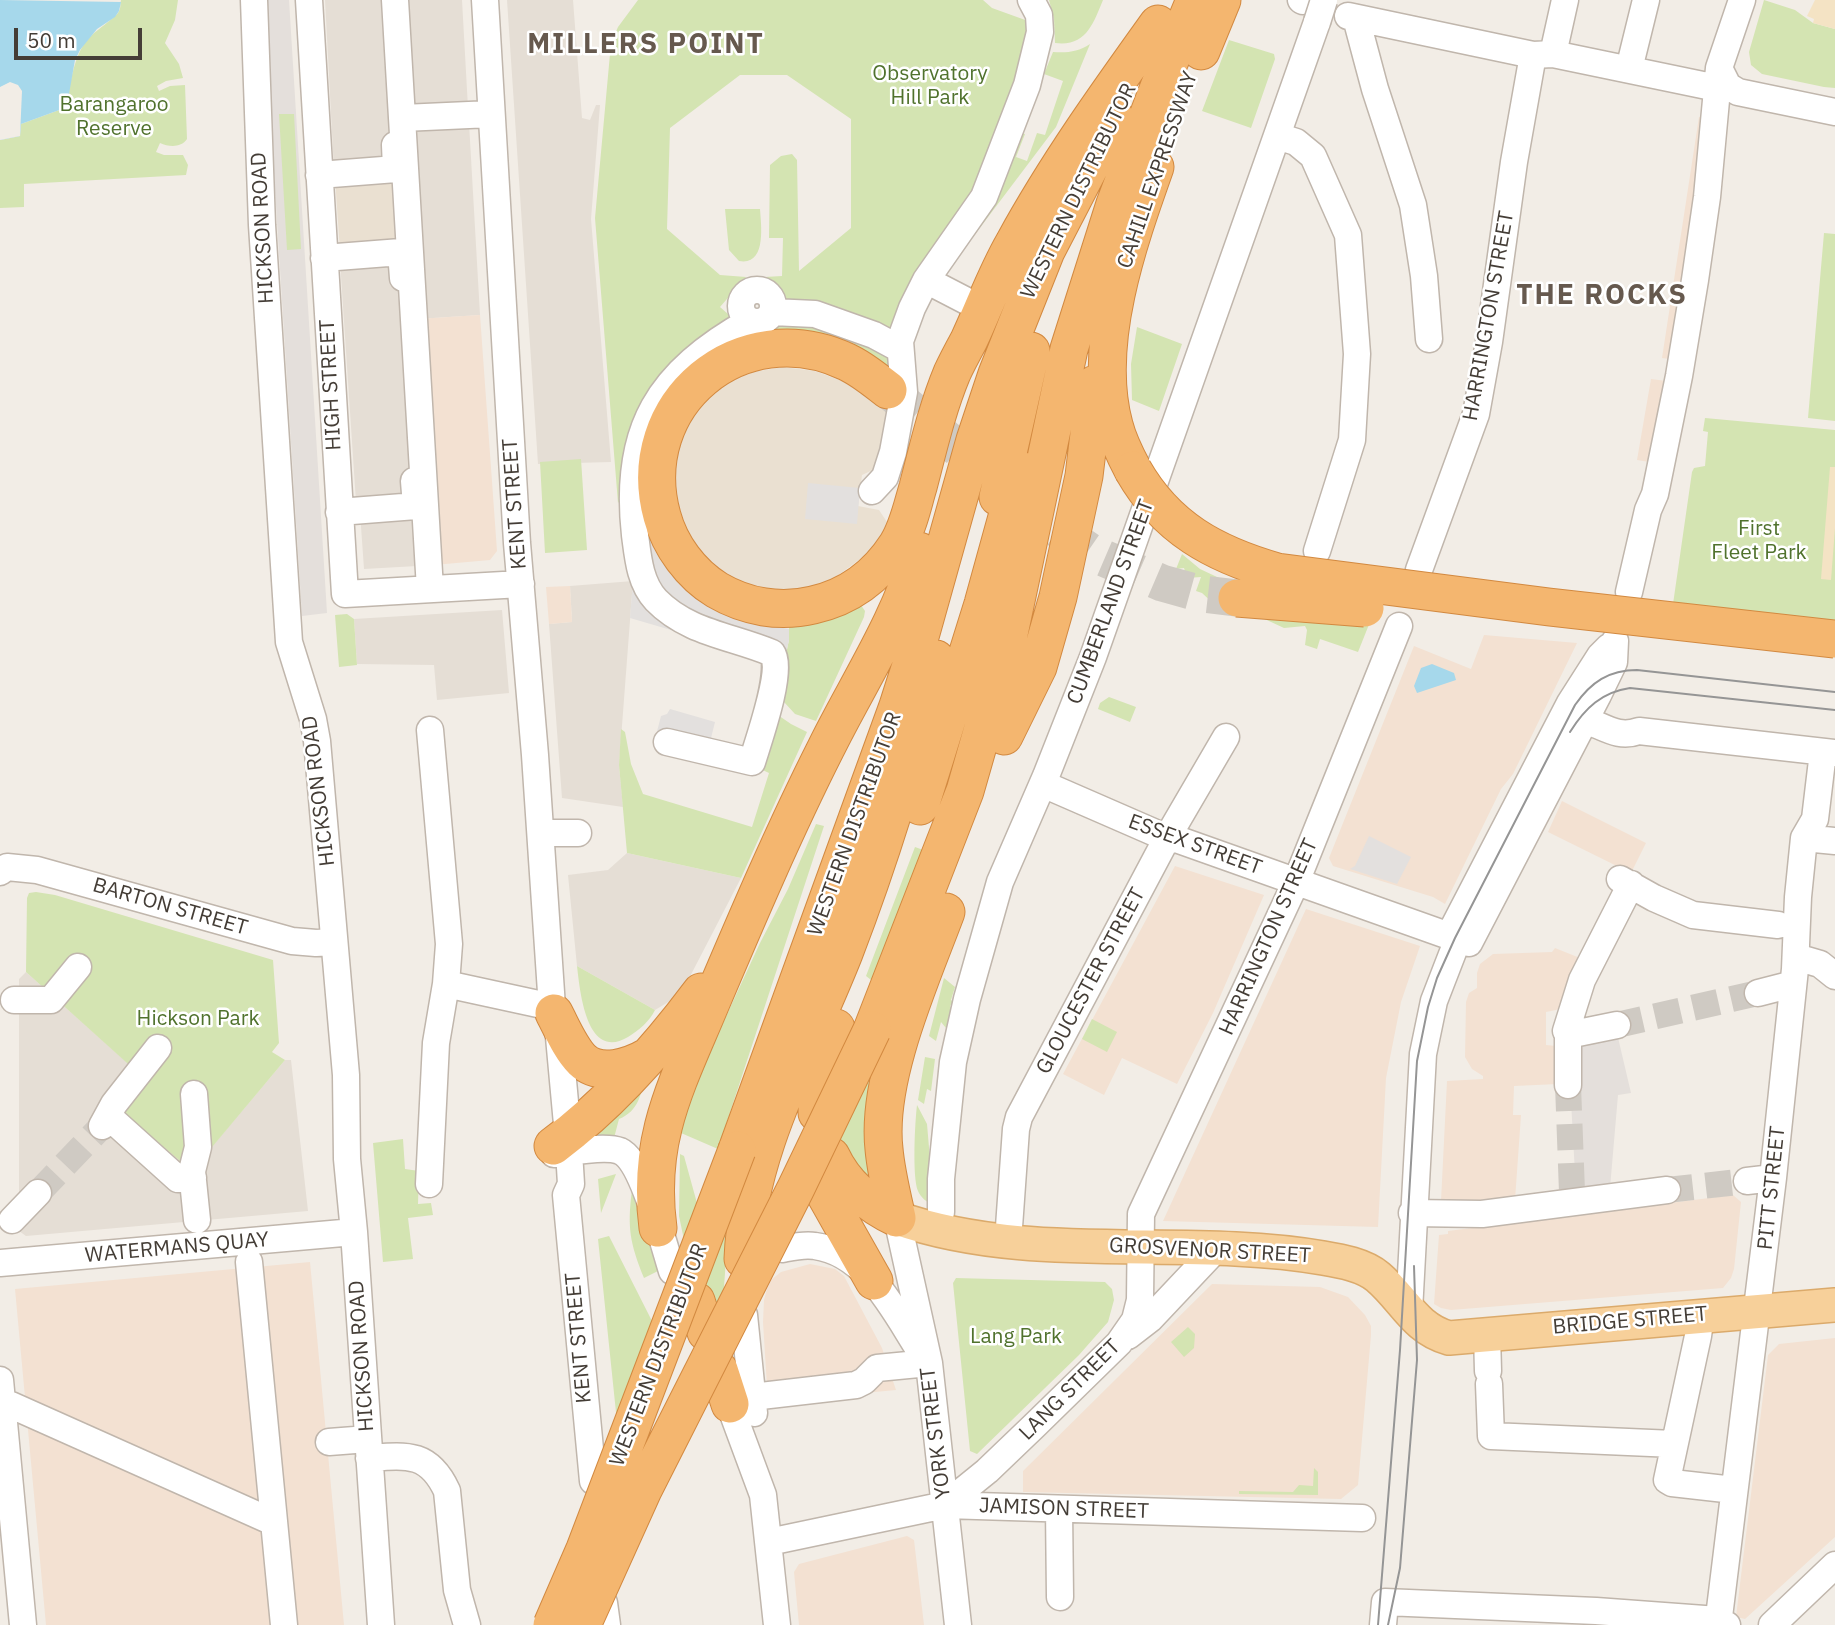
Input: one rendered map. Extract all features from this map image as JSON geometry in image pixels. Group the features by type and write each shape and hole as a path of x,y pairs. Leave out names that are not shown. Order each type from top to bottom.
{"highway":[{"name":"CAHILL EXPRESSWAY","path":"1103,359 1119,284 1171,120 1182,20 1222,0"},
{"name":"WESTERN DISTRIBUTOR","path":"552,1625 585,1549 737,1150 898,706 975,440 997,374 1046,251 1121,107 1182,20"},
{"path":"888,390 847,362 814,351 795,349 777,349 740,356 718,366 696,383 682,399 667,425 661,441 656,477 659,505 666,530 695,573 722,593 756,606 793,609 833,600 868,580 883,566 906,528 952,373 1014,243 1084,127 1182,20"},
{"path":"1004,736 1009,676 1008,638 1069,349 1115,204 1182,20"},
{"path":"743,1259 749,1203 759,1166 782,1102 843,955 897,803 967,542 999,439 1097,179 1121,107"},
{"path":"670,1249 668,1174 672,1132 681,1097 865,676 911,579 926,524 948,418 976,324"},
{"path":"900,1230 883,1211 818,1157 819,1082 826,1052 915,821 936,759 1021,469 1040,414 1069,349"},
{"path":"983,604 993,520 1031,351"},
{"path":"1103,359 1109,401 1121,446 1133,470 1163,512 1199,540 1242,562 1277,572 1549,607 1835,639"},
{"path":"1023,700 1025,664 1083,413 1103,359"},
{"path":"900,1230 883,1149 884,1109 897,1047 962,870 1004,736 1038,667 1072,540 1103,359"},
{"path":"1008,638 1055,533"},
{"path":"1237,598 1341,606 1835,660"},
{"name":"WESTERN DISTRIBUTOR","path":"598,1618 643,1490 790,1200 872,1030 965,791 1008,638"},
{"path":"670,1249 655,1206 656,1160 667,1108 735,946 826,747 865,676"},
{"path":"561,1147 650,1055 735,946"},
{"path":"553,1010 576,1052 590,1065 602,1069 617,1068 638,1062 650,1055"},
{"path":"816,1019 799,1071 796,1104 874,1281"}],"main road":[{"name":"GROSVENOR STREET","path":"900,1230 941,1230 1008,1241 1217,1248 1322,1258 1354,1266 1378,1277 1418,1321"},
{"name":"BRIDGE STREET","path":"1418,1321 1449,1338 1835,1305"}],"street":[{"name":"HICKSON ROAD","path":"254,0 262,225 289,642 313,719 317,741 347,1091 347,1158 381,1625"},
{"name":"HIGH STREET","path":"309,0 345,594 521,584"},
{"path":"319,175 396,169 386,0"},
{"path":"396,0 430,589"},
{"name":"KENT STREET","path":"485,0 521,584 553,1010 559,1037 561,1147 571,1184 566,1195 593,1481"},
{"name":"HARRINGTON STREET","path":"1419,570 1476,414 1491,329 1514,162 1543,55 1565,0"},
{"path":"1629,69 1647,0"},
{"path":"1629,592 1648,510 1655,494 1684,349 1707,197 1718,78 1741,0"},
{"path":"872,491 885,477 899,426 904,392 900,341 926,280 977,210 989,185 1036,54 1040,32 1034,4"},
{"name":"CUMBERLAND STREET","path":"942,1212 942,1179 953,1062 991,887 1042,784 1125,568 1277,136 1311,6"},
{"path":"1429,339 1424,276 1413,205 1352,17 1543,55 1629,69 1718,78 1738,92 1835,112"},
{"path":"402,118 491,114"},
{"path":"1277,136 1296,142 1313,156 1348,235 1357,354 1352,440 1317,551"},
{"path":"324,258 401,252 416,506 339,512"},
{"path":"926,280 976,324"},
{"path":"667,742 752,762 777,666 772,653 680,620 654,598 642,575 634,511 637,458 644,428 655,403 679,371 691,360 723,336 761,316 816,314 874,335 900,349"},
{"name":"HARRINGTON STREET","path":"1141,1246 1142,1214 1296,882 1399,626"},
{"path":"1418,1321 1412,1213 1424,1044 1436,994 1459,939 1570,703 1600,656 1615,641 1614,662 1595,701 1459,939"},
{"path":"1595,724 1612,732 1628,735 1639,731 1829,752"},
{"path":"429,1184 436,1043 446,984 449,944 430,730"},
{"name":"GLOUCESTER STREET","path":"1008,1241 1019,1117 1167,838 1226,737"},
{"name":"PITT STREET","path":"1721,1623 1734,1490 1773,1178 1796,957 1804,838 1815,819 1829,752"},
{"path":"1804,775 1800,819 1804,838 1835,841"},
{"name":"ESSEX STREET","path":"1042,784 1167,838 1459,939"},
{"path":"541,833 578,833"},
{"name":"BARTON STREET","path":"2,867 25,867 292,941 334,942"},
{"path":"1566,1031 1582,980 1626,882 1693,915 1778,925"},
{"path":"1796,957 1820,964 1835,976"},
{"path":"15,1000 51,1000 78,967"},
{"path":"446,984 553,1010"},
{"path":"1758,993 1793,984"},
{"path":"1568,1085 1568,1038 1573,1034 1617,1025"},
{"path":"158,1048 105,1121 178,1179 193,1178"},
{"path":"194,1094 198,1147 192,1171 197,1220"},
{"path":"561,1147 613,1150 628,1157 646,1191 670,1249"},
{"path":"1747,1181 1773,1178"},
{"path":"1412,1213 1482,1214 1572,1197 1667,1190"},
{"path":"12,1220 38,1193"},
{"name":"YORK STREET","path":"900,1230 929,1363 958,1625"},
{"name":"WATERMANS QUAY","path":"0,1263 354,1232"},
{"path":"714,1354 856,1385 877,1368 929,1363 874,1281 847,1259 832,1250 814,1246 782,1249"},
{"name":"LANG STREET","path":"945,1505 987,1471 1119,1343 1135,1320 1138,1310 1141,1246"},
{"path":"1119,1343 1150,1319 1217,1248"},
{"path":"249,1262 284,1625"},
{"path":"714,1354 744,1315"},
{"path":"1701,1315 1674,1444 1668,1487 1734,1490"},
{"path":"1487,1334 1491,1436 1674,1444"},
{"path":"714,1354 763,1495 777,1625"},
{"path":"0,1380 24,1625 0,1620"},
{"path":"11,1405 274,1522"},
{"path":"329,1442 412,1457 434,1469 441,1478 447,1491 457,1590 467,1625"},
{"name":"JAMISON STREET","path":"769,1542 945,1505 1362,1518"},
{"path":"1059,1509 1060,1597"},
{"path":"1773,1621 1835,1565"},
{"path":"1384,1613 1423,1603 1619,1619 1721,1623"}],"shaded area":[{"path":"263,0 289,0 327,613 302,616"},
{"path":"325,0 381,0 391,167 334,170"},
{"path":"404,0 462,0 468,108 411,109"},
{"path":"507,0 573,0 582,118 590,120 596,105 600,105 591,219 611,462 538,464"},
{"path":"1699,117 1710,118 1677,360 1662,358"},
{"path":"469,123 480,315 418,319 411,125"},
{"path":"398,173 403,246 340,251 335,178"},
{"path":"398,256 413,499 356,502 340,261"},
{"path":"480,315 497,551 490,560 434,565 418,319"},
{"path":"783,367 815,371 850,384 889,413 877,468 862,475 858,506 879,510 889,525 867,554 826,584 799,592 759,588 726,577 706,559 686,532 679,514 673,478 675,460 685,427 703,402 726,383 753,372"},
{"path":"1651,379 1674,382 1656,463 1637,460"},
{"path":"808,483 860,488 857,524 805,519"},
{"path":"415,508 417,566 364,569 360,512"},
{"path":"643,524 671,575 690,592 750,622 789,629 776,700 754,766 655,739 661,716 667,714 670,709 715,722 710,742 744,751 770,659 630,618"},
{"path":"633,581 619,765 623,807 562,798 549,624 572,622 570,586"},
{"path":"570,586 572,622 549,624 546,587"},
{"path":"502,610 509,693 437,700 434,665 357,664 354,619"},
{"path":"1484,635 1577,643 1445,904 1433,897 1333,866 1329,858 1414,646 1471,669"},
{"path":"1562,801 1646,843 1631,873 1548,832"},
{"path":"1369,836 1411,857 1397,884 1350,869 1355,866"},
{"path":"627,853 741,878 683,990 655,1010 577,966 568,875 608,870"},
{"path":"1175,866 1264,895 1213,1013 1177,1084 1122,1058 1104,1095 1063,1074"},
{"path":"1306,909 1420,946 1401,1002 1386,1078 1378,1227 1163,1221"},
{"path":"1555,948 1585,960 1563,1006 1546,1012 1546,1045 1556,1046 1558,1084 1514,1086 1513,1115 1521,1115 1515,1200 1470,1204 1441,1201 1447,1081 1483,1079 1483,1076 1472,1069 1465,1057 1466,1002 1469,993 1477,988 1480,964 1493,954 1552,952"},
{"path":"26,972 148,1081 122,1111 192,1170 285,1060 291,1060 308,1211 26,1236 19,1231 19,979"},
{"path":"1616,1029 1631,1093 1618,1095 1610,1188 1576,1192 1568,1046"},
{"path":"1733,1195 1741,1202 1734,1269 1723,1288 1451,1310 1434,1304 1439,1235 1448,1234 1448,1231"},
{"path":"310,1262 344,1625 46,1625 15,1289"},
{"path":"810,1264 835,1269 844,1276 882,1348 896,1390 768,1402 763,1322 767,1289 771,1280 781,1272"},
{"path":"1212,1284 1320,1287 1348,1297 1365,1315 1371,1326 1371,1335 1358,1485 1341,1499 1023,1492 1023,1471"},
{"path":"1835,1338 1835,1537 1745,1619 1736,1617 1768,1355 1779,1344"},
{"path":"907,1536 914,1540 924,1625 799,1625 794,1572 799,1564"}],"green space":[{"name":"Barangaroo Reserve","path":"121,0 178,0 175,20 165,43 179,64 183,78 166,81 157,86 159,91 170,86 185,85 187,139 175,146 160,143 156,152 183,155 188,165 186,175 24,184 24,207 0,208 0,140 20,136 21,124 62,109 81,49 89,37 117,14"},
{"name":"Observatory Hill Park","path":"638,0 983,0 992,8 1028,21 1030,46 994,158 890,331 775,308 765,277 782,276 783,238 769,238 770,165 781,156 792,154 797,160 799,271 851,228 851,119 787,75 740,75 670,128 667,229 720,275 746,277 720,307 736,321 618,503 595,218 611,43 618,27"},
{"path":"1049,0 1103,0 1087,32 1074,41 1055,43 1054,19"},
{"path":"1764,0 1795,10 1813,23 1835,29 1835,88 1762,74 1751,65 1749,52"},
{"path":"1229,40 1274,54 1275,59 1251,128 1202,111"},
{"path":"1090,44 1056,127 942,278 1019,132 1025,134 1016,157 1027,161 1037,133 1045,135 1063,81 1044,74 1053,52 1072,51"},
{"path":"279,114 294,114 301,249 287,250"},
{"path":"725,209 760,209 760,243 754,257 748,261 739,261 729,250"},
{"path":"1824,233 1835,234 1835,421 1808,418"},
{"path":"783,325 833,329 893,361 895,368 892,374 863,353 831,338 815,334 761,334 724,347 692,367 668,395 651,427 642,462 643,499 653,535 673,570 695,591 721,606 780,621 780,627 750,622 720,611 693,595 671,574 656,552 645,528 637,475 639,448 646,422 657,398 673,376 696,356 724,340 753,330"},
{"path":"1137,327 1182,344 1159,411 1132,400 1131,364"},
{"name":"First Fleet Park","path":"1705,418 1835,430 1835,626 1672,611 1692,472 1694,468 1705,466 1708,432 1703,431"},
{"path":"581,459 587,550 545,553 540,462"},
{"path":"1182,554 1200,569 1232,584 1229,607 1217,607 1196,591 1201,577 1187,578 1184,568 1176,569"},
{"path":"859,602 865,611 864,617 816,721 795,714 784,702 776,700 789,640 789,622"},
{"path":"347,614 354,619 357,665 339,667 335,615"},
{"path":"1256,615 1370,622 1358,652 1320,639 1317,649 1305,645 1305,626 1284,628"},
{"path":"1109,697 1136,707 1130,722 1098,709 1100,703"},
{"path":"772,711 807,732 741,878 627,853 619,765 621,729 625,732 631,764 643,794 752,827 769,773 754,766"},
{"path":"816,824 824,826 718,1149 681,1133 692,1090"},
{"path":"915,847 926,851 875,983 866,976"},
{"name":"Hickson Park","path":"29,893 55,895 273,960 279,1043 272,1052 285,1060 192,1171 121,1111 147,1081 26,972 27,898"},
{"path":"577,966 655,1010 653,1014 628,1037 614,1042 603,1040 594,1032 583,1006"},
{"path":"944,978 955,987 946,1028 941,1022 936,1041 929,1036"},
{"path":"1092,1019 1117,1032 1107,1052 1082,1039"},
{"path":"925,1057 935,1059 931,1091 927,1089 924,1104 918,1100"},
{"path":"877,1060 867,1106 872,1184 866,1186 830,1126"},
{"path":"645,1075 638,1101 626,1116 619,1119 614,1138 596,1138 584,1132"},
{"path":"917,1105 927,1124 934,1206 921,1196 916,1184 914,1149"},
{"path":"403,1139 405,1169 419,1171 418,1204 431,1203 433,1215 408,1218 413,1259 383,1262 373,1143"},
{"path":"680,1154 684,1156 700,1214 737,1180 724,1287 729,1361 684,1240 679,1216"},
{"path":"616,1174 601,1213 598,1179"},
{"path":"632,1190 658,1271 644,1278 631,1235"},
{"path":"609,1236 654,1325 617,1422 598,1239"},
{"name":"Lang Park","path":"956,1278 1105,1282 1112,1289 1114,1300 1108,1322 1079,1355 977,1454 970,1451 953,1283"},
{"path":"1188,1327 1195,1334 1194,1348 1184,1357 1171,1342"},
{"path":"1314,1468 1318,1472 1318,1495 1239,1494 1239,1491 1293,1492 1299,1485 1313,1486"}],"sand":[{"path":"1815,0 1835,0 1835,29 1813,23 1814,19 1807,16"},
{"path":"1830,467 1835,467 1835,528 1831,580 1821,579"}],"water":[{"path":"0,0 121,2 115,17 97,29 80,50 75,60 69,94 62,109 21,124 20,136 0,140"},
{"path":"1432,664 1454,673 1456,680 1417,693 1414,686 1421,668"}],"pier":[{"path":"10,82 18,85 22,91 20,136 0,140 0,87"}],"tunnel":[{"path":"888,390 1044,520 1092,553 1162,583 1202,594 1237,598"},
{"path":"1617,1025 1758,993"},
{"path":"1568,1085 1572,1192"},
{"path":"38,1193 102,1126"},
{"path":"1667,1190 1747,1181"}],"tram line":[{"path":"1378,1625 1400,1350 1417,1061 1428,1007 1437,978 1455,938 1575,705 1594,684 1618,672 1637,670 1835,692"},
{"path":"1570,732 1595,702 1611,693 1630,688 1835,710"},
{"path":"1388,1625 1400,1568 1417,1360 1414,1266"}],"district":[{"name":"MILLERS POINT","path":"646,45"},
{"name":"THE ROCKS","path":"1602,296"}]}
